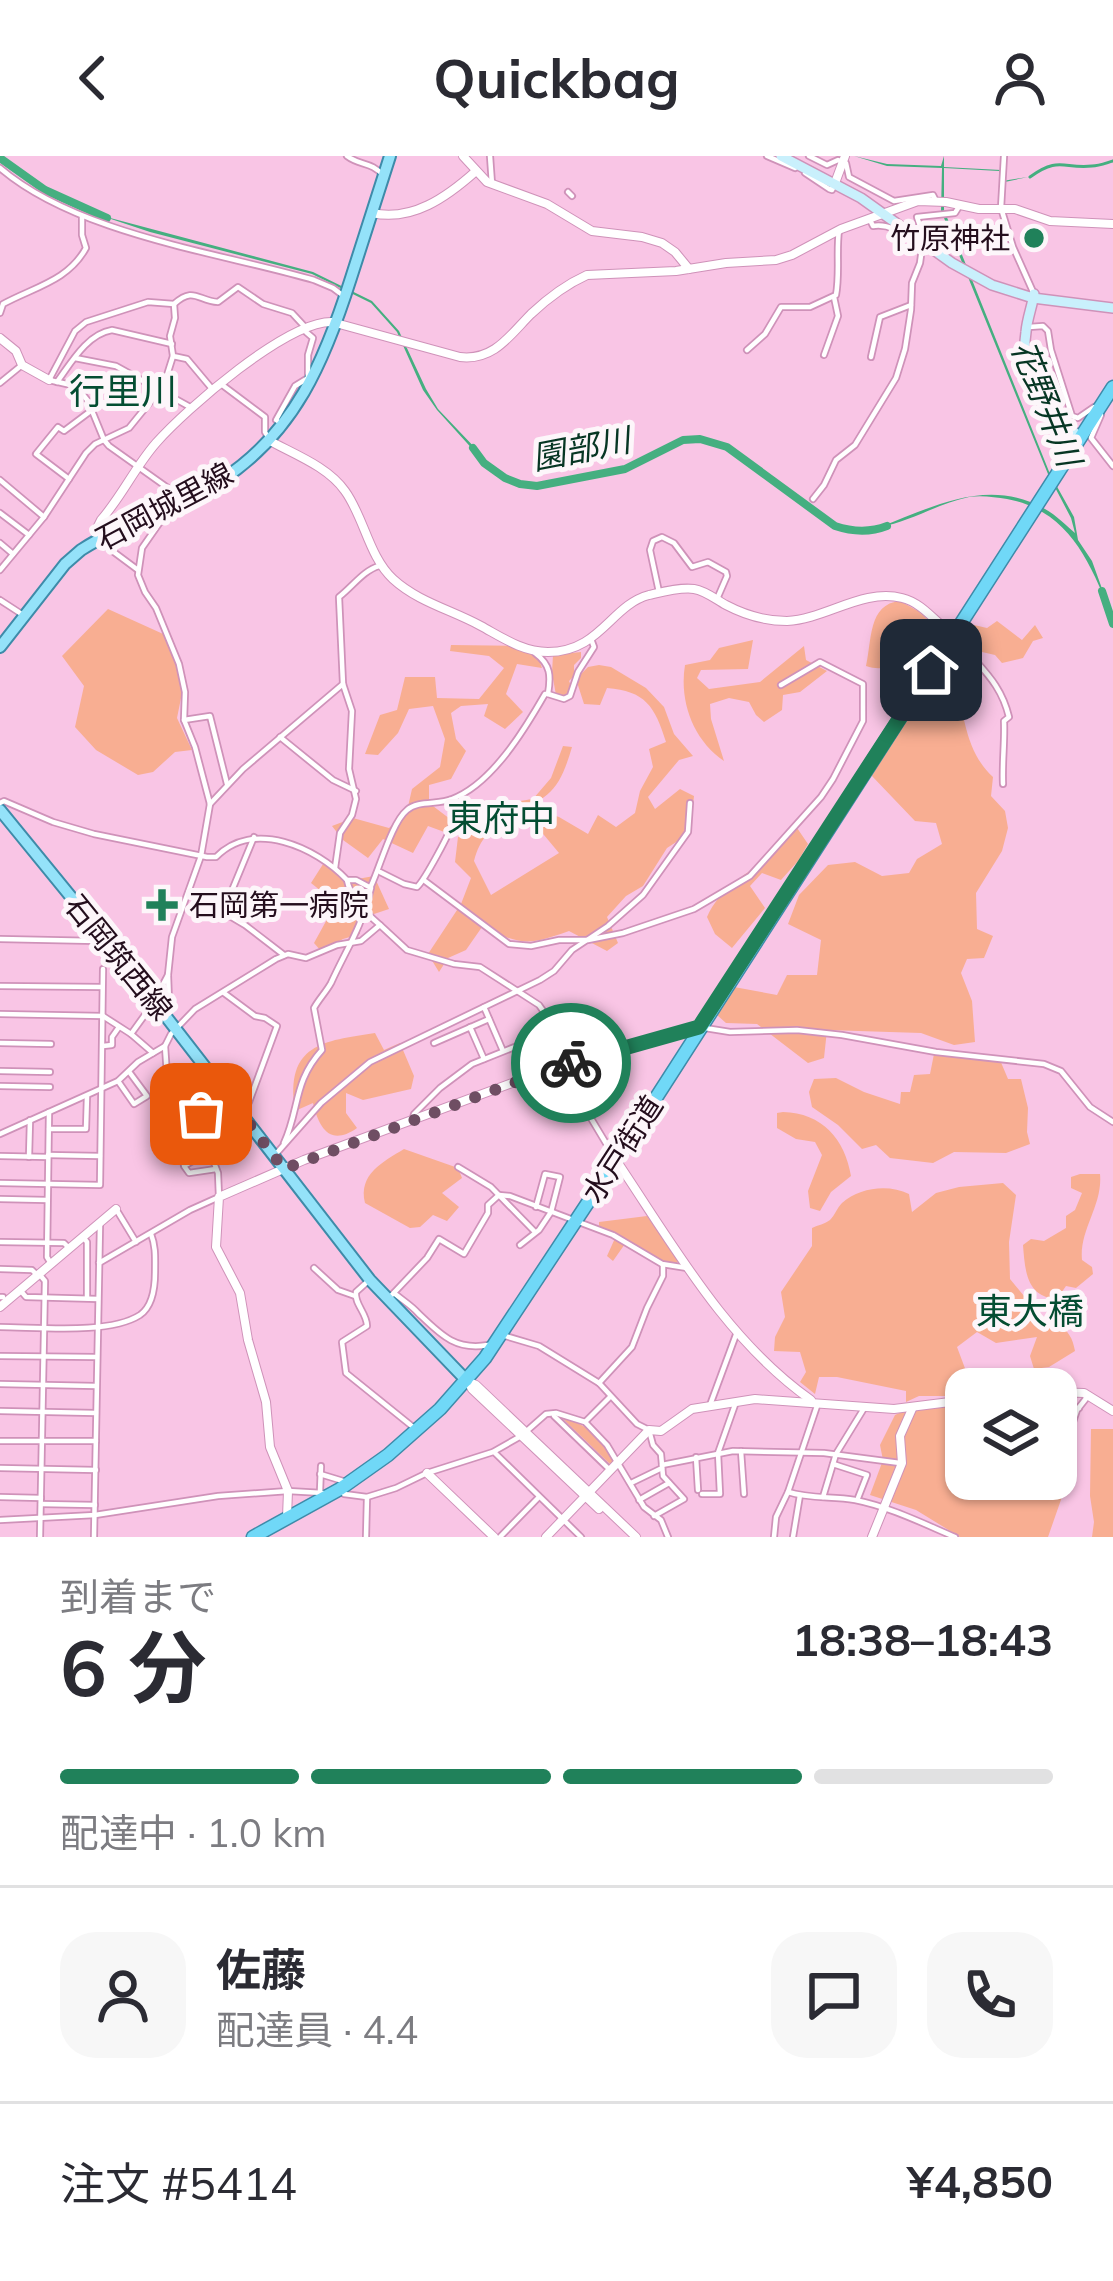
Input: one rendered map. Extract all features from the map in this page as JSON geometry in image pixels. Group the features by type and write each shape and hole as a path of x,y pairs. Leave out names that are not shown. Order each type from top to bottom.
{"highway":[{"name":"水戸街道","path":"253,1537 287,1522 417,1431 467,1381 501,1337 1113,387"}],"main road":[{"name":"石岡城里線","path":"0,646 64,564 100,539 232,473 270,441 312,382 390,156"},
{"path":"782,156 836,180"},
{"path":"793,156 888,212 975,272 1034,296"},
{"path":"888,212 962,270 1017,294 1113,307"},
{"path":"1017,294 1026,303 1025,362 1034,390 1053,416 1081,437"},
{"path":"1027,324 1034,296"},
{"name":"石岡筑西線","path":"0,807 370,1280 391,1296 467,1381"}],"street":[{"path":"347,156 375,166 384,176"},
{"path":"464,156 492,184 547,204 592,231 662,243 688,269"},
{"path":"490,156 492,184"},
{"path":"767,156 832,190 844,159"},
{"path":"809,156 827,165 844,159"},
{"path":"1004,156 1001,208 1034,296"},
{"path":"844,159 849,177 890,200 933,195 941,201"},
{"path":"0,167 31,192 82,215 347,291"},
{"path":"372,213 407,214 452,191 476,171"},
{"path":"138,570 100,539 98,526 154,444 217,387 320,322 477,358 496,349 540,306 582,277 785,258 839,230 918,201 979,209 1016,208 1050,221 1113,224"},
{"path":"920,226 917,217 955,213 960,205"},
{"path":"0,313 3,304 56,281 81,257 86,248 82,215"},
{"path":"813,499 836,460 855,445 896,378 905,349 912,283 922,248 894,228 874,226 870,220"},
{"path":"824,355 838,316 834,297 840,273 839,230"},
{"path":"53,381 75,331 86,322 148,302 174,304 184,295 218,302 238,286 263,304 292,313 313,338 308,378 296,386 279,423 217,387 187,359 173,356"},
{"path":"747,350 765,334 781,307 810,308 834,297"},
{"path":"0,570 95,444 129,428 160,392 173,356 174,304"},
{"path":"871,357 880,317 911,305"},
{"path":"1027,324 1048,331 1072,416 1078,418 1091,407 1101,416 1091,438 1113,466"},
{"path":"53,381 103,331 172,344"},
{"path":"0,338 16,351 22,365 80,391 104,440 182,502"},
{"path":"75,358 116,366 192,409"},
{"path":"0,383 22,365"},
{"path":"69,479 36,454 58,427 64,431 92,410"},
{"path":"266,417 265,433 270,441 318,467 347,493 392,578 440,609 531,650 567,649 592,639 644,596 684,588 696,589 746,614 789,621 882,596 911,601 957,637 1005,700 1010,717 1003,728 1007,735 1002,756 1004,784"},
{"path":"0,480 44,517"},
{"path":"163,1012 169,1001 176,923 202,856 210,805 184,720 185,692 178,664 138,570 142,548 165,509"},
{"path":"0,513 29,535"},
{"path":"660,593 650,550 653,541 662,537 674,543 692,567 708,562 726,572 717,599"},
{"path":"0,544 13,554"},
{"path":"335,868 340,833 352,815 356,791 349,769 352,711 343,684 339,597 366,570 382,565"},
{"path":"0,600 23,615"},
{"path":"284,1143 301,1081 322,1050 314,1009 365,912 392,832 406,810 459,796 499,763 545,694 570,697 578,672 594,647 592,639"},
{"path":"531,650 548,666 548,694"},
{"path":"424,881 509,944 588,940 694,909 750,876 821,797 863,722 863,684 820,662 781,685"},
{"path":"210,805 226,784 343,684"},
{"path":"184,720 210,716 226,784"},
{"path":"280,736 333,780 356,791"},
{"path":"378,872 418,887 424,881 453,824 450,800"},
{"path":"0,807 4,801 94,834 202,856 216,857 232,843 254,837 324,858 347,880 365,912 407,950 480,967 539,1005 553,1025 577,1095 671,1247 763,1363 815,1402"},
{"path":"274,1156 321,1103 370,1062 554,971 567,955 635,904 688,832 690,802"},
{"path":"254,837 223,912 284,955 306,958 361,941 380,925"},
{"path":"347,880 370,888"},
{"path":"0,939 97,941 104,937"},
{"path":"0,1134 118,1081 165,1046 195,1009 284,955"},
{"path":"0,1183 100,1186 104,969"},
{"path":"131,1034 168,975"},
{"path":"0,986 103,987"},
{"path":"200,1137 249,1102 277,1026 224,993"},
{"path":"484,1007 503,1051"},
{"path":"412,1121 440,1088 472,1064 522,1044 574,1010"},
{"path":"0,1013 103,1016 153,1053"},
{"path":"434,1043 489,1019"},
{"path":"103,1046 112,1045 119,1026"},
{"path":"470,1027 484,1060"},
{"path":"87,1270 190,1210 284,1169 566,1065 699,1027 730,1032 797,1030 1044,1064 1061,1071 1090,1107 1113,1122"},
{"path":"678,1032 685,1036 686,1048"},
{"path":"0,1043 51,1044"},
{"path":"165,1046 169,1095 177,1114 210,1151 216,1169 216,1247 240,1293 266,1402 270,1447 288,1491 287,1522"},
{"path":"0,1071 50,1072"},
{"path":"118,1081 134,1105 147,1096 130,1071"},
{"path":"0,1086 50,1087"},
{"path":"86,1129 87,1096"},
{"path":"49,1112 47,1257 51,1263"},
{"path":"185,1122 201,1114 212,1126"},
{"path":"294,1117 304,1121"},
{"path":"29,1157 30,1120"},
{"path":"49,1129 101,1130"},
{"path":"210,1151 184,1166 189,1173 216,1169"},
{"path":"0,1156 100,1156"},
{"path":"458,1167 499,1195 535,1232"},
{"path":"520,1245 551,1212 560,1177 545,1174 536,1207"},
{"path":"499,1195 577,1220 628,1242 662,1264 688,1268"},
{"path":"499,1195 488,1205 464,1254 439,1239 391,1296 451,1343 475,1347 501,1337 539,1346 599,1383 637,1424 649,1430 661,1431 692,1409 755,1399 913,1407 945,1403"},
{"path":"0,1199 47,1200"},
{"path":"1,1300 20,1290 116,1209 136,1242"},
{"path":"94,1537 100,1222"},
{"path":"0,1327 98,1328 138,1316 147,1308 155,1287 156,1250 151,1234"},
{"path":"83,1237 87,1242 87,1298"},
{"path":"0,1242 64,1243 69,1248"},
{"path":"599,1383 632,1347 663,1276 662,1264"},
{"path":"314,1268 338,1290 355,1296 367,1322 342,1342 346,1373 417,1431"},
{"path":"0,1269 32,1270 45,1281 40,1537"},
{"path":"355,1296 370,1280"},
{"path":"20,1290 26,1297 98,1298"},
{"path":"710,1405 736,1332"},
{"path":"0,1356 98,1357"},
{"path":"467,1381 632,1537"},
{"path":"0,1384 97,1385"},
{"path":"1077,1394 1113,1411"},
{"path":"1077,1412 1088,1396"},
{"path":"584,1422 610,1397"},
{"path":"696,1457 700,1492 720,1495 718,1454 736,1402"},
{"path":"774,1537 776,1517 815,1402"},
{"path":"823,1497 836,1454 865,1406"},
{"path":"872,1537 902,1463 900,1436 913,1407"},
{"path":"0,1412 97,1413"},
{"path":"551,1413 631,1484 639,1500 661,1520 666,1536"},
{"path":"0,1520 95,1516 218,1496 288,1491 333,1490 367,1497 493,1452 551,1413 584,1422 607,1445 614,1467"},
{"path":"649,1430 653,1445 662,1454 663,1475 684,1499 654,1516"},
{"path":"546,1537 649,1430"},
{"path":"0,1441 96,1441"},
{"path":"631,1484 662,1466 741,1451 836,1454 902,1463"},
{"path":"741,1451 744,1494"},
{"path":"493,1452 581,1537"},
{"path":"833,1464 867,1475 857,1501"},
{"path":"0,1468 96,1470"},
{"path":"321,1470 340,1479 333,1490 321,1470"},
{"path":"427,1473 497,1537 539,1496"},
{"path":"639,1500 669,1483"},
{"path":"788,1492 884,1508 955,1537"},
{"path":"0,1496 95,1505"},
{"path":"794,1537 800,1496"},
{"path":"366,1537 367,1497"}],"shaded area":[{"path":"854,156 887,164 941,166 944,156 944,167 1001,170 1002,181 1028,177 1000,183 999,171 944,168 944,210 1113,619 1087,560 1063,528 1029,505 971,497 982,495 1003,495 1024,500 1049,511 1075,533 1048,474 941,211 942,168 887,166"},
{"path":"99,215 313,272 372,301 399,331 438,409 478,451 437,410 423,390 397,332 371,303 312,274"},
{"path":"968,497 902,521 880,527 941,504"},
{"path":"900,601 942,632 921,668 866,666 877,616"},
{"path":"108,609 172,638 183,688 177,718 192,750 175,752 153,772 138,775 96,750 75,727 84,686 62,656"},
{"path":"997,621 1022,640 1035,625 1043,638 1033,641 1023,658 1002,663 962,639 974,625 987,628"},
{"path":"753,640 748,669 701,670 697,678 709,689 760,682 804,646 806,660 827,671 800,692 783,695 782,710 764,722 749,702 729,698 710,704 724,761 704,742 691,719 684,692 685,665 710,660 719,648"},
{"path":"451,645 524,646 537,654 542,668 517,664 506,694 523,712 505,729 484,716 488,704 461,706 451,713 456,739 466,751 451,779 429,785 429,803 454,822 447,833 428,826 413,853 383,839 368,858 332,826 353,818 389,828 407,811 412,789 440,767 445,739 433,706 409,709 398,733 378,755 365,754 380,715 397,710 405,677 435,677 437,698 479,699 504,668 489,656 450,651"},
{"path":"581,652 569,681 573,690 567,698 556,695 553,655"},
{"path":"599,665 646,688 664,707 674,734 693,756 679,760 648,797 655,809 680,789 694,796 690,833 667,848 643,886 607,917 618,943 607,951 569,931 525,941 482,927 466,950 448,958 439,972 428,954 461,904 471,878 455,862 458,837 482,833 503,808 533,799 551,778 563,746 572,747 551,791 534,803 507,811 480,846 474,861 491,895 559,853 534,823 546,813 588,834 598,815 616,827 635,813 653,767 649,749 666,742 653,710 631,693 607,688 600,705 584,704 576,679 588,667"},
{"path":"937,675 955,681 971,744 993,777 991,796 1005,811 1008,828 1002,851 976,893 977,929 993,936 984,958 967,959 961,973 972,1001 975,1042 954,1045 921,1033 827,1030 824,1058 808,1063 757,1024 726,1023 717,1015 734,987 777,995 787,975 817,975 821,940 788,924 799,895 828,865 855,862 882,876 909,873 917,859 942,844 936,823 915,821 871,775"},
{"path":"795,825 808,844 781,880 762,873 750,886 765,908 732,948 715,934 707,917 727,889 770,855"},
{"path":"325,861 352,880 374,876 389,909 359,919 360,934 321,951 314,943 336,903 311,883"},
{"path":"375,1033 384,1050 400,1043 414,1076 411,1089 363,1100 346,1093 346,1113 357,1128 340,1136 322,1127 313,1103 295,1111 293,1089 302,1059 324,1044"},
{"path":"934,1054 1000,1060 1008,1079 1021,1079 1030,1144 1006,1153 954,1152 933,1163 890,1158 876,1145 862,1149 812,1107 809,1092 814,1079 836,1078 900,1104 901,1092 910,1092 914,1075 930,1074"},
{"path":"777,1113 820,1123 837,1140 848,1163 851,1176 831,1192 820,1211 810,1208 808,1191 822,1155 815,1142 796,1139 777,1128"},
{"path":"404,1149 458,1168 462,1178 442,1193 459,1207 447,1221 433,1215 420,1227 410,1228 365,1203 369,1177"},
{"path":"1100,1174 1082,1249 1082,1260 1093,1274 1076,1288 1066,1286 1057,1299 1047,1297 1029,1281 1023,1245 1031,1239 1044,1241 1066,1228 1066,1216 1075,1210 1082,1193 1071,1188 1071,1177"},
{"path":"1003,1183 1016,1195 1009,1242 1010,1279 1032,1315 1065,1330 1075,1351 1049,1367 1034,1368 1030,1356 1037,1337 996,1343 977,1332 957,1347 965,1368 945,1368 945,1396 919,1396 906,1402 906,1391 837,1377 819,1377 815,1394 800,1382 806,1372 800,1352 774,1351 785,1317 781,1292 812,1246 812,1228 866,1190 909,1194 912,1212 936,1193"},
{"path":"647,1216 677,1264 658,1260 627,1241 613,1261 607,1256 616,1236 599,1227 599,1222"},
{"path":"945,1403 945,1500 1061,1500 1048,1537 960,1537 916,1510 870,1495 883,1460 880,1445 895,1415 919,1404"},
{"path":"561,1417 593,1433 614,1461 610,1464"},
{"path":"1091,1429 1113,1429 1113,1537 1092,1537"}],"waterway":[{"name":"園部川","path":"0,158 45,190 107,218"},
{"path":"1030,177 1055,165 1095,166 1113,161"},
{"name":"園部川","path":"473,448 505,478 537,486 625,469 683,440 700,439 727,447 835,526 861,531 887,526"},
{"name":"園部川","path":"1102,591 1113,624"}],"way so far":[{"path":"201,1114 185,1122 200,1137 237,1108 284,1169 571,1063"}],"place":[{"name":"竹原神社","path":"1034,238"},
{"name":"石岡第一病院","path":"162,905"}],"district":[{"name":"行里川","path":"123,390"},
{"name":"東府中","path":"501,817"},
{"name":"東大橋","path":"1030,1310"}],"route":[{"path":"571,1063 699,1027 931,670"}],"water label":[{"name":"花野井川","path":"1047,403"}]}
